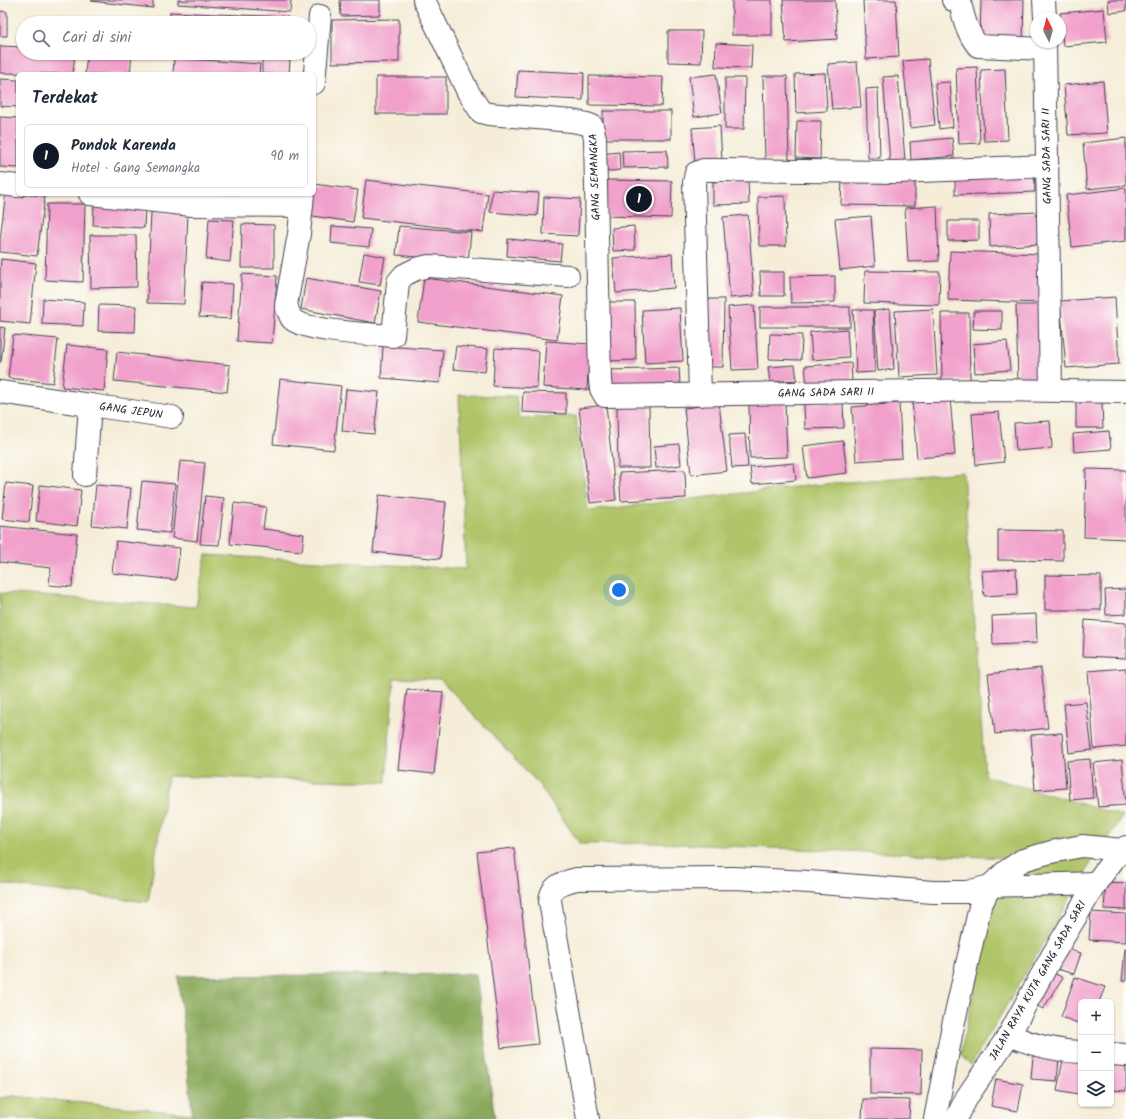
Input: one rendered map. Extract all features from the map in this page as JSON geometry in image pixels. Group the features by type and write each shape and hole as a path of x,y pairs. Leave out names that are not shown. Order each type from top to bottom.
{"street":[{"name":"GANG SEMANGKA","path":"424,0 468,92 481,112 572,122 592,126 595,138 600,381 602,393"},
{"path":"953,0 960,3 971,38 978,46 1030,45"},
{"path":"1044,0 1045,12"},
{"path":"315,72 320,16"},
{"name":"GANG SADA SARI II","path":"1045,48 1051,390"},
{"path":"700,394 694,183 696,173 703,170 896,172 1047,166"},
{"path":"0,184 16,186"},
{"path":"109,196 192,205 303,200 299,234 286,304 293,319 302,325 328,330 393,336 398,282 404,274 429,266 568,276"},
{"name":"GANG SADA SARI II","path":"602,393 605,396 612,397 700,394 1051,390 1126,392"},
{"name":"GANG JEPUN","path":"0,392 172,417"},
{"name":"GANG JEPUN","path":"85,475 90,406"},
{"path":"935,1119 952,1030 980,907 990,886 1005,872 1023,860 1051,852 1082,846 1124,849"},
{"name":"JALAN RAYA KUTA GANG SADA SARI","path":"956,1119 967,1097 1009,1035 1052,956 1096,883 1114,859 1124,849"},
{"path":"588,1119 550,901 550,895 553,889 560,884 578,879 734,878 933,892 967,892 990,886 1096,883"},
{"path":"1009,1035 1042,1047 1078,1052"},
{"path":"1114,1054 1126,1055"}],"green space":[{"path":"459,395 516,396 519,418 576,416 588,511 802,486 963,472 985,776 1123,816 1092,861 971,1065 960,1055 995,895 1010,858 654,843 580,844 537,782 440,679 394,678 386,782 168,776 148,902 0,884 0,593 196,607 206,555 466,569"},
{"path":"476,974 495,1119 193,1119 178,976"},
{"path":"14,1096 192,1114 193,1119 0,1119 0,1098"}],"building":[{"path":"153,0 153,8 91,1"},
{"path":"178,0 291,0 290,12 178,4"},
{"path":"340,0 380,0 380,15 341,16"},
{"path":"732,0 772,0 772,35 732,35"},
{"path":"783,0 835,0 837,39 786,42"},
{"path":"863,0 896,0 899,57 866,59"},
{"path":"981,0 1024,0 1023,41 980,40"},
{"path":"1108,0 1126,0 1126,11 1109,13"},
{"path":"1104,9 1107,42 1066,46 1066,12"},
{"path":"0,11 7,12 7,36 0,36"},
{"path":"170,12 264,16 170,16"},
{"path":"399,19 399,62 332,63 332,20"},
{"path":"668,31 702,31 701,63 668,62"},
{"path":"716,43 752,45 751,68 715,67"},
{"path":"0,46 16,47 16,60 74,60 73,72 0,73"},
{"path":"928,59 935,125 910,128 903,61"},
{"path":"86,60 131,60 130,72 85,72"},
{"path":"174,60 203,60 260,64 259,72 173,72"},
{"path":"262,60 290,60 289,72 262,72"},
{"path":"857,62 861,107 832,109 828,64"},
{"path":"977,67 980,143 959,144 956,68"},
{"path":"1005,69 1008,140 984,141 981,70"},
{"path":"518,70 584,73 583,100 516,97"},
{"path":"825,73 827,111 796,113 795,74"},
{"path":"716,74 722,113 694,117 689,77"},
{"path":"589,76 663,77 662,106 589,105"},
{"path":"763,76 787,76 789,160 765,160"},
{"path":"898,76 905,160 890,162 883,77"},
{"path":"376,77 446,77 446,114 376,114"},
{"path":"725,78 745,78 744,129 725,129"},
{"path":"0,79 16,80 16,107 0,106"},
{"path":"1103,81 1107,133 1068,135 1064,85"},
{"path":"950,82 953,127 939,129 935,83"},
{"path":"878,88 880,158 868,158 866,89"},
{"path":"603,111 671,111 671,139 603,139"},
{"path":"0,117 16,118 16,168 0,167"},
{"path":"797,121 821,121 820,159 796,158"},
{"path":"720,126 722,161 695,163 692,128"},
{"path":"952,138 954,156 911,160 910,142"},
{"path":"1126,138 1126,185 1087,189 1083,143"},
{"path":"667,150 668,167 623,168 622,151"},
{"path":"619,152 620,170 603,172 601,154"},
{"path":"1034,169 1035,192 955,195 955,172"},
{"path":"842,178 915,178 915,206 841,205"},
{"path":"366,180 488,194 483,232 361,218"},
{"path":"607,180 672,181 671,218 606,216"},
{"path":"748,180 749,204 713,205 713,182"},
{"path":"316,184 358,190 353,222 306,215 309,196 316,196"},
{"path":"1126,188 1126,241 1072,247 1066,195"},
{"path":"492,190 539,193 537,216 490,212"},
{"path":"6,191 16,194 16,196 45,196 37,256 0,252"},
{"path":"785,196 786,246 759,246 758,197"},
{"path":"544,197 580,199 578,236 543,234"},
{"path":"47,204 85,204 83,282 45,280"},
{"path":"94,204 145,207 144,228 93,225"},
{"path":"937,206 939,261 908,262 905,208"},
{"path":"151,212 188,214 184,304 147,303"},
{"path":"1040,212 1042,244 990,247 989,214"},
{"path":"748,215 754,296 730,298 723,217"},
{"path":"871,216 875,266 840,270 835,219"},
{"path":"209,219 234,220 230,262 206,259"},
{"path":"948,221 979,221 979,240 948,241"},
{"path":"242,224 274,225 274,268 241,268"},
{"path":"332,226 371,229 369,247 331,243"},
{"path":"399,226 471,232 468,262 396,255"},
{"path":"634,226 635,250 613,251 612,228"},
{"path":"90,235 136,235 137,287 91,288"},
{"path":"508,239 562,244 560,261 507,256"},
{"path":"950,251 1043,254 1041,303 948,300"},
{"path":"364,253 385,257 380,285 359,282"},
{"path":"672,254 674,288 616,293 613,258"},
{"path":"1,259 36,263 30,324 0,321"},
{"path":"865,271 940,272 939,305 864,303"},
{"path":"760,272 784,272 784,296 761,296"},
{"path":"242,274 277,276 272,343 237,341"},
{"path":"835,276 835,302 791,303 790,277"},
{"path":"306,278 381,291 375,323 301,309"},
{"path":"424,278 563,296 557,340 418,322"},
{"path":"202,282 233,284 231,319 199,317"},
{"path":"1115,297 1119,364 1066,368 1060,301"},
{"path":"43,299 84,302 83,326 42,324"},
{"path":"707,299 724,299 723,367 707,367"},
{"path":"606,302 635,302 636,360 608,361"},
{"path":"99,305 136,306 135,332 98,331"},
{"path":"754,305 758,369 732,370 728,307"},
{"path":"1016,305 1039,305 1041,381 1018,382"},
{"path":"760,307 850,307 850,327 760,327"},
{"path":"680,308 683,361 645,363 642,310"},
{"path":"890,309 894,369 878,371 874,311"},
{"path":"933,309 937,375 899,377 895,311"},
{"path":"853,310 873,310 875,372 856,373"},
{"path":"974,311 1002,311 1002,330 973,329"},
{"path":"941,313 969,313 970,380 942,381"},
{"path":"0,327 5,328 1,362 0,362"},
{"path":"847,329 849,357 812,360 810,332"},
{"path":"770,334 802,335 801,360 769,359"},
{"path":"13,335 58,339 53,383 8,378"},
{"path":"546,341 590,344 587,390 543,387"},
{"path":"1007,341 1010,370 975,373 973,344"},
{"path":"67,345 108,349 104,391 62,387"},
{"path":"383,346 443,350 440,383 381,378"},
{"path":"456,346 488,349 485,372 453,369"},
{"path":"495,348 539,351 537,388 493,386"},
{"path":"117,352 230,365 227,392 114,381"},
{"path":"851,363 852,382 807,386 805,366"},
{"path":"795,365 797,380 770,382 768,367"},
{"path":"679,368 680,384 610,387 610,370"},
{"path":"280,379 341,386 334,450 273,444"},
{"path":"346,389 379,392 374,434 342,431"},
{"path":"523,392 566,393 566,414 522,412"},
{"path":"950,398 955,455 917,458 912,401"},
{"path":"785,402 787,457 750,458 749,403"},
{"path":"843,402 844,428 805,429 804,403"},
{"path":"1102,402 1103,428 1076,428 1076,403"},
{"path":"899,403 902,458 856,461 852,407"},
{"path":"719,404 727,471 691,475 684,408"},
{"path":"606,405 616,500 590,503 579,408"},
{"path":"617,406 649,406 650,468 618,468"},
{"path":"999,412 1004,462 976,465 972,414"},
{"path":"1050,421 1052,448 1016,451 1014,423"},
{"path":"1109,431 1111,449 1074,452 1073,434"},
{"path":"745,434 748,467 732,468 729,435"},
{"path":"843,441 847,473 807,478 803,446"},
{"path":"679,444 681,465 656,468 654,446"},
{"path":"180,461 205,463 197,541 172,538"},
{"path":"794,463 796,480 752,484 750,467"},
{"path":"1086,469 1126,470 1126,539 1084,537"},
{"path":"685,470 686,498 621,501 619,473"},
{"path":"142,481 175,484 170,533 137,530"},
{"path":"6,483 33,486 29,522 2,519"},
{"path":"40,485 81,490 77,526 36,521"},
{"path":"96,485 131,488 127,529 92,525"},
{"path":"379,495 446,502 440,559 373,552"},
{"path":"205,496 224,498 219,545 200,544"},
{"path":"234,503 266,507 263,529 304,534 302,551 230,544"},
{"path":"0,526 77,534 72,587 49,585 51,568 0,562"},
{"path":"998,530 1063,531 1063,561 998,560"},
{"path":"116,541 180,548 176,580 112,573"},
{"path":"1016,569 1017,594 984,596 982,571"},
{"path":"1045,575 1101,576 1101,610 1045,610"},
{"path":"1126,589 1126,614 1106,615 1105,590"},
{"path":"1036,614 1037,643 993,645 992,616"},
{"path":"1085,620 1126,623 1126,658 1083,656"},
{"path":"1041,668 1048,728 995,734 988,674"},
{"path":"1126,668 1126,746 1094,749 1088,671"},
{"path":"407,689 443,692 434,774 398,770"},
{"path":"1086,702 1092,750 1069,753 1064,704"},
{"path":"1062,733 1066,788 1035,790 1031,735"},
{"path":"1090,759 1093,798 1070,800 1067,761"},
{"path":"1122,760 1126,805 1098,807 1093,763"},
{"path":"514,848 538,1044 501,1048 477,852"},
{"path":"1106,882 1126,883 1126,910 1104,909"},
{"path":"1091,912 1126,914 1126,942 1089,940"},
{"path":"1063,948 1081,953 1074,974 1057,969"},
{"path":"1125,949 1126,981 1122,981"},
{"path":"1050,971 1063,978 1043,1009 1031,1002"},
{"path":"1075,977 1105,987 1100,999 1078,999 1078,1023 1061,1017"},
{"path":"870,1049 922,1050 921,1095 870,1094"},
{"path":"1064,1055 1078,1057 1078,1094 1057,1090"},
{"path":"1033,1056 1059,1059 1057,1081 1031,1079"},
{"path":"1114,1060 1126,1061 1126,1091 1114,1090"},
{"path":"996,1079 1023,1084 1018,1111 991,1106"},
{"path":"863,1099 910,1100 909,1119 862,1119"}],"place":[{"name":"Pondok Karenda","path":"639,199"}]}
